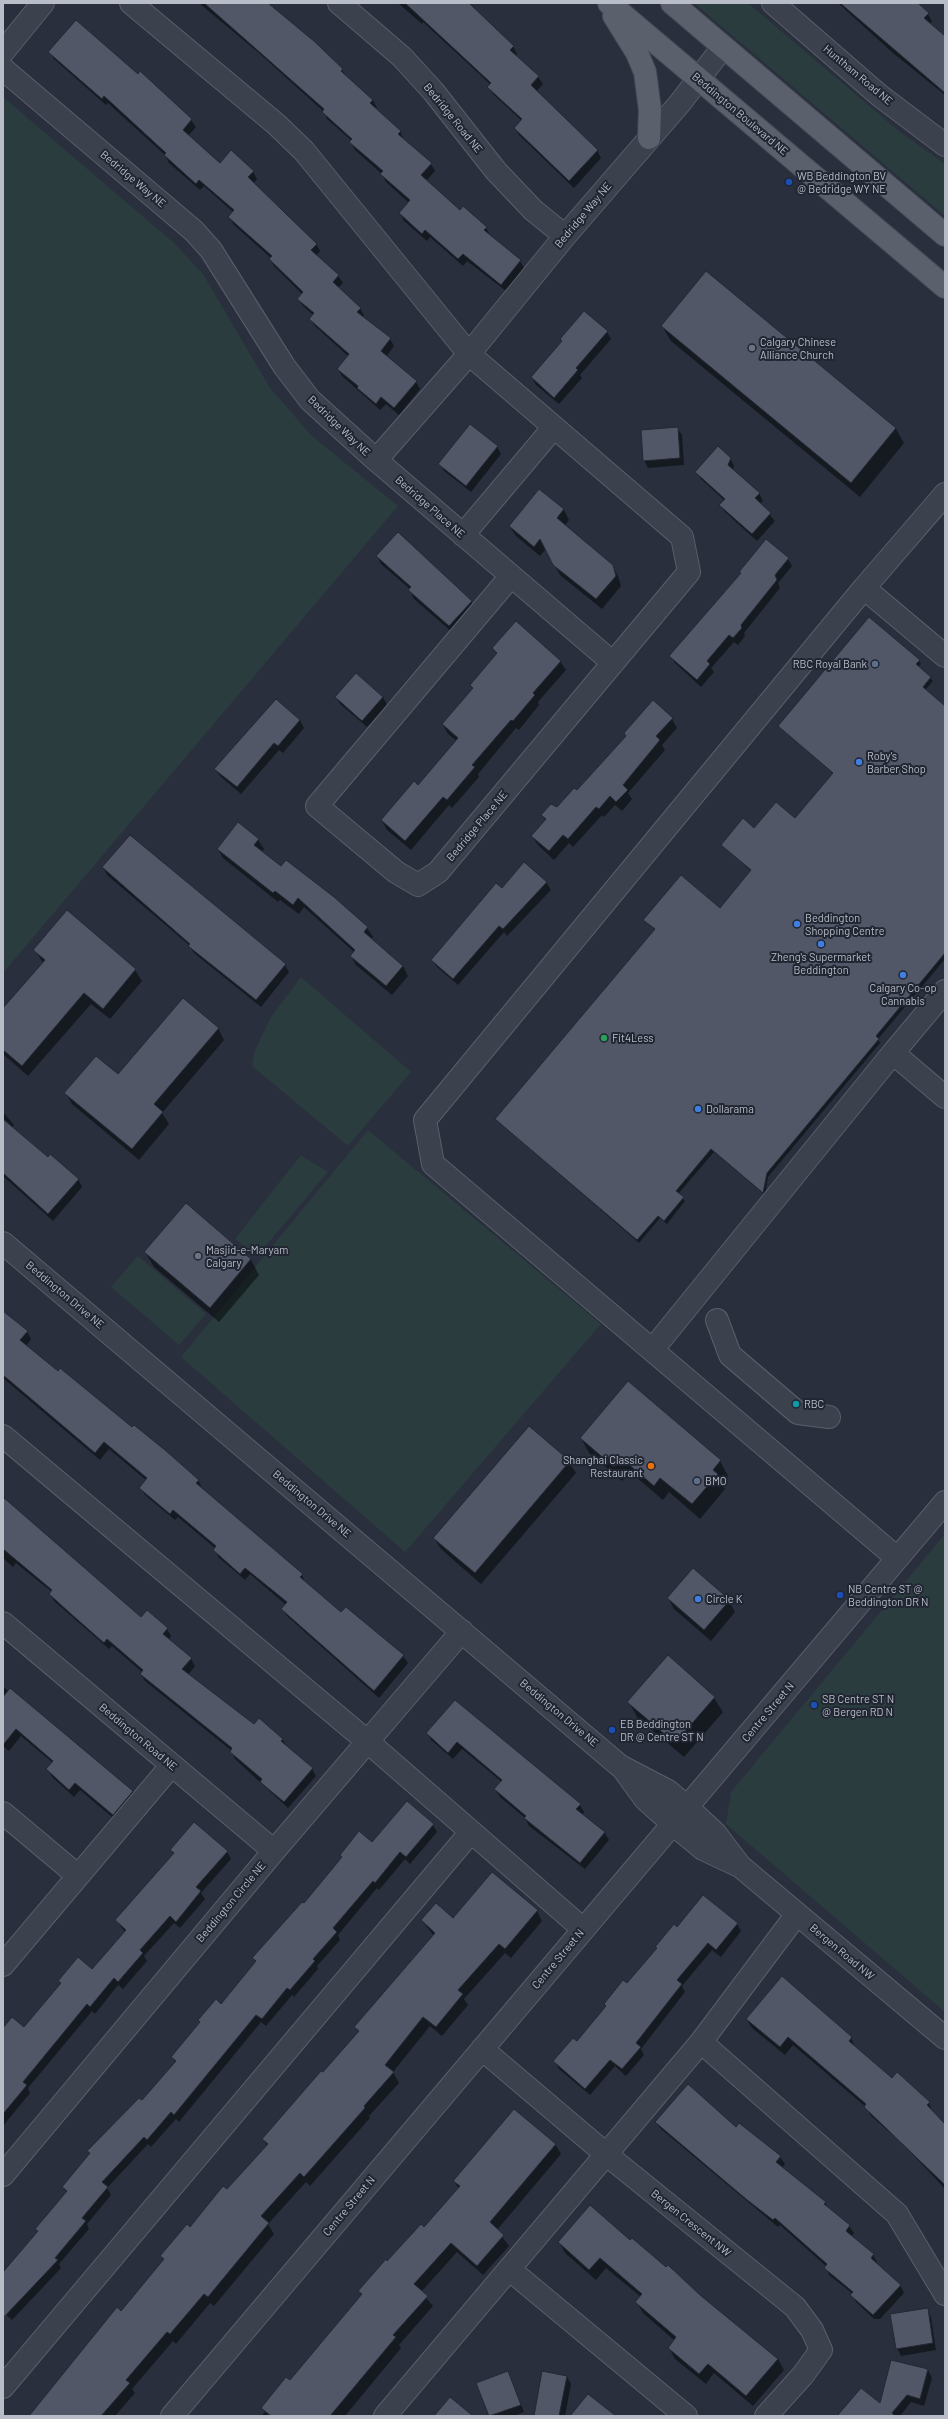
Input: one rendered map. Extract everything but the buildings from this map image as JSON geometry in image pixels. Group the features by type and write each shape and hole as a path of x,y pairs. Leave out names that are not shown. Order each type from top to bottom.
{"main road":[{"path":"605,3 637,53 645,72 650,110 649,138"},
{"name":"Beddington Boulevard NE","path":"609,3 945,287"},
{"path":"672,3 945,235"}],"street":[{"path":"3,52 43,3"},
{"path":"131,3 276,124 304,151 469,354 554,427 463,535"},
{"name":"Bedridge Road NE","path":"339,3 402,57 433,91 496,171 533,210 565,236"},
{"name":"Huntham Road NE","path":"773,3 879,95 945,145"},
{"name":"Bedridge Way NE","path":"3,69 194,231 211,250 284,366 310,400 376,460 469,354 565,236 649,138 723,47"},
{"name":"Bedridge Place NE","path":"511,576 317,806 396,872 418,885 438,872 689,572 682,537 554,427"},
{"name":"Bedridge Place NE","path":"376,460 613,663"},
{"path":"898,1558 653,1349 432,1164 425,1120 864,588 945,494"},
{"path":"864,588 945,656"},
{"path":"653,1349 945,990"},
{"path":"893,1053 945,1097"},
{"name":"Beddington Drive NE","path":"3,1243 620,1766 645,1799 673,1824"},
{"path":"717,1320 730,1356 798,1413 829,1416"},
{"path":"3,1436 368,1742 470,1833 583,1929"},
{"name":"Centre Street N","path":"172,2416 945,1502"},
{"name":"Beddington Road NE","path":"3,1623 171,1766 274,1851"},
{"name":"Beddington Circle NE","path":"3,2176 274,1851 462,1631"},
{"path":"3,1965 171,1766"},
{"name":"Beddington Drive NE","path":"620,1766 668,1791 687,1807"},
{"name":"Bergen Road NW","path":"687,1807 715,1833 740,1866 945,2038"},
{"path":"3,1813 77,1876"},
{"name":"Bergen Road NW","path":"673,1824 703,1849 740,1866"},
{"path":"3,2387 470,1833"},
{"path":"385,2416 701,2042 797,1914"},
{"path":"701,2042 897,2214 945,2294"},
{"name":"Bergen Crescent NW","path":"482,2049 607,2155 795,2307 812,2330 821,2350 803,2375 766,2416"},
{"path":"509,2269 686,2416"}],"shaded area":[{"path":"694,3 748,3 900,132 945,164 945,216"},
{"path":"3,97 174,243 203,274 270,388 312,436 398,506 3,973"},
{"path":"301,977 411,1072 348,1146 252,1066 255,1050 271,1017"},
{"path":"368,1130 601,1324 405,1552 181,1357"},
{"path":"301,1155 328,1172 257,1256 235,1239"},
{"path":"138,1256 206,1314 179,1345 111,1287"},
{"path":"945,1534 945,2012 726,1824 731,1792"}],"place":[{"name":"WB Beddington BV @ Bedridge WY NE","path":"789,182"},
{"name":"Calgary Chinese Alliance Church","path":"752,348"},
{"name":"RBC Royal Bank","path":"875,664"},
{"name":"Roby's Barber Shop","path":"859,762"},
{"name":"Beddington Shopping Centre","path":"797,924"},
{"name":"Zheng's Supermarket Beddington","path":"821,944"},
{"name":"Calgary Co-op Cannabis","path":"903,975"},
{"name":"Fit4Less","path":"604,1038"},
{"name":"Dollarama","path":"698,1109"},
{"name":"Masjid-e-Maryam Calgary","path":"198,1256"},
{"name":"RBC","path":"796,1404"},
{"name":"Shanghai Classic Restaurant","path":"651,1466"},
{"name":"BMO","path":"697,1481"},
{"name":"NB Centre ST @ Beddington DR N","path":"840,1595"},
{"name":"Circle K","path":"698,1599"},
{"name":"SB Centre ST N @ Bergen RD N","path":"814,1705"},
{"name":"EB Beddington DR @ Centre ST N","path":"612,1730"}]}
